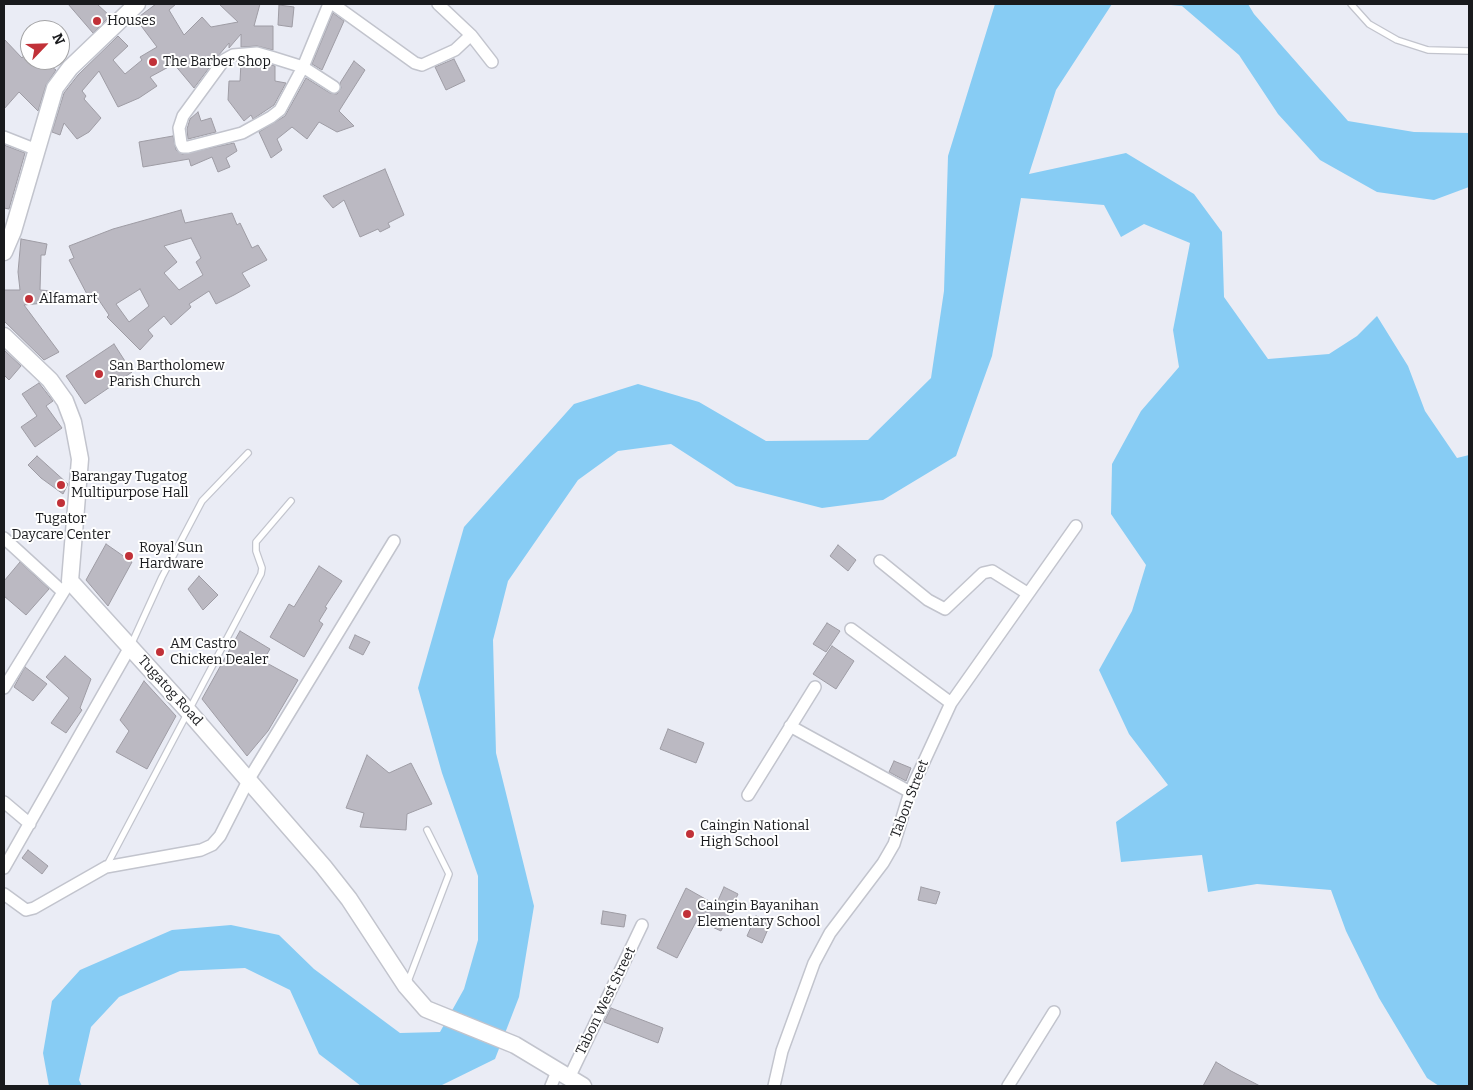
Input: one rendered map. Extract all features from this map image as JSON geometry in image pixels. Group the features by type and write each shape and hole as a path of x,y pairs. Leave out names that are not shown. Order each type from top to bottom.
{"street":[{"path":"4,252 13,231 55,88 61,78 137,4"},
{"path":"329,4 303,67 280,110 272,118 242,133 188,147 184,147 181,143 180,128 183,116 224,60 233,55 257,53 303,67 334,87"},
{"path":"333,4 415,63 422,65 454,50 471,35"},
{"path":"438,4 471,35 492,62"},
{"path":"4,137 37,150"},
{"path":"4,336 50,380 65,401 73,422 80,459 67,586 4,688"},
{"name":"Tabon Street","path":"774,1086 782,1051 814,962 830,933 884,863 894,844 910,792 951,703 1076,526"},
{"path":"4,538 67,586"},
{"path":"4,894 26,910 34,908 106,867 201,850 212,845 220,836 249,779 394,541"},
{"path":"880,561 928,600 945,609 983,573 992,571 1027,593"},
{"name":"Tugatog Road","path":"67,586 130,647 249,779 349,899 406,986 426,1009 515,1045 583,1086"},
{"path":"851,629 951,703"},
{"path":"4,868 130,647"},
{"path":"748,795 815,687"},
{"path":"790,726 910,792"},
{"path":"4,802 30,824"},
{"name":"Tabon West Street","path":"551,1086 564,1073 642,925"},
{"path":"1008,1086 1054,1012"}],"lane":[{"path":"1351,4 1369,24 1397,40 1428,50 1469,51"},
{"path":"130,647 162,577 202,501 248,453"},
{"path":"106,867 261,574 262,568 256,551 256,542 291,501"},
{"path":"406,986 449,874 427,830"}],"water":[{"path":"995,4 1112,4 1056,90 1029,174 1126,153 1194,194 1222,232 1224,297 1268,359 1329,354 1357,336 1377,316 1408,366 1425,411 1457,458 1469,455 1469,1086 1439,1086 1427,1078 1379,998 1346,931 1331,890 1257,884 1208,892 1202,855 1121,862 1116,822 1168,785 1129,734 1099,670 1132,611 1146,565 1111,514 1112,464 1141,411 1179,367 1173,330 1190,243 1144,224 1121,237 1104,205 1021,198 992,356 956,456 883,500 822,508 736,486 671,444 618,451 578,480 508,581 493,640 496,753 534,906 519,997 495,1059 440,1086 361,1086 319,1054 290,990 245,968 180,971 119,997 91,1027 79,1080 82,1086 49,1086 43,1053 52,1001 80,970 172,930 231,925 279,935 314,969 400,1033 440,1032 464,989 478,940 478,876 442,773 418,688 464,527 574,404 638,384 699,402 766,441 868,440 931,378 944,291 948,156"},
{"path":"1160,4 1248,4 1254,14 1348,121 1414,132 1469,133 1469,187 1434,200 1377,192 1320,160 1278,114 1239,55 1182,6"}],"building":[{"path":"68,4 97,4 110,16 93,33"},
{"path":"156,4 176,4 169,10 184,35 202,17 211,27 238,22 219,4 260,4 254,26 273,26 273,50 257,46 241,47 241,34 229,48 229,43 194,88 174,64 150,77 157,86 139,98 118,107 99,71 82,91 86,96 84,99 101,118 89,132 77,139 64,123 60,135 52,132 64,93 78,75 118,36 128,46 113,60 125,74 142,60 140,57 157,47 136,19"},
{"path":"279,5 294,7 292,27 278,25"},
{"path":"333,13 344,21 322,70 312,64"},
{"path":"4,39 20,56 20,70 56,70 46,85 38,111 19,92 4,109"},
{"path":"454,59 465,81 446,90 435,67"},
{"path":"256,61 275,66 275,81 286,83 274,105 253,119 251,115 244,121 228,100 229,81 240,81 241,62"},
{"path":"354,61 365,70 339,111 354,126 337,132 319,122 307,139 292,127 277,139 282,150 271,158 259,132 285,116 306,78 330,93 337,94 341,88 340,83"},
{"path":"198,112 201,121 211,118 216,132 188,139 187,129 190,119"},
{"path":"173,136 176,150 182,154 234,143 237,151 226,158 230,167 218,172 212,157 191,166 189,159 143,167 139,142"},
{"path":"4,145 25,153 9,209 4,208"},
{"path":"385,169 404,215 388,223 390,227 380,232 378,229 360,237 344,200 333,208 323,196"},
{"path":"181,210 185,223 232,213 237,225 240,223 252,248 258,245 267,260 242,273 250,286 234,295 216,304 209,291 189,304 191,307 171,325 164,316 148,330 153,336 140,350 107,317 109,315 94,293 89,298 69,260 74,258 69,246 113,229","holes":["191,238 201,258 196,262 203,275 179,290 164,273 177,262 164,246","140,289 149,306 129,322 116,304"]},
{"path":"21,239 47,244 45,255 41,255 40,290 53,291 54,302 24,305 59,352 44,360 4,321 4,290 20,290 18,272"},
{"name":"San Bartholomew Parish Church","path":"114,344 132,372 85,404 66,376"},
{"path":"4,350 21,366 9,380 4,375"},
{"path":"39,383 53,401 46,406 62,428 35,447 21,427 37,416 22,394"},
{"path":"37,456 68,484 63,494 41,478 28,465"},
{"path":"106,544 132,562 108,606 86,580"},
{"path":"838,545 856,560 848,571 830,556"},
{"path":"20,562 49,589 26,615 4,596 4,581"},
{"path":"319,566 342,581 325,607 327,608 319,621 323,624 304,657 270,637 289,604 294,607"},
{"path":"199,576 218,595 203,610 188,589"},
{"path":"827,623 840,631 826,652 813,644"},
{"path":"240,631 270,649 263,661 298,680 268,731 247,756 202,699"},
{"path":"355,635 370,642 363,655 349,648"},
{"path":"832,646 854,661 836,689 813,674"},
{"path":"65,656 91,679 80,708 82,710 66,733 51,723 69,698 46,677"},
{"path":"25,667 47,684 33,701 14,687"},
{"path":"144,681 176,716 147,769 116,752 129,731 120,720"},
{"path":"668,729 704,743 696,763 660,749"},
{"path":"367,755 389,773 411,763 432,804 407,814 406,830 360,827 364,813 346,808"},
{"path":"894,761 911,768 906,781 889,772"},
{"path":"28,850 48,866 42,874 22,858"},
{"path":"724,887 738,894 721,931 697,920 677,958 657,948 686,888 716,905"},
{"path":"921,887 940,892 936,904 918,900"},
{"path":"603,911 626,915 624,927 601,924"},
{"path":"756,916 771,922 762,943 747,936"},
{"path":"611,1008 663,1028 658,1043 604,1022"},
{"path":"1216,1062 1231,1071 1260,1086 1203,1086"}],"place":[{"name":"Houses","path":"97,21"},
{"name":"The Barber Shop","path":"153,62"},
{"name":"Alfamart","path":"29,299"},
{"name":"San Bartholomew Parish Church","path":"99,374"},
{"name":"Barangay Tugatog Multipurpose Hall","path":"61,485"},
{"name":"Tugator Daycare Center","path":"61,503"},
{"name":"Royal Sun Hardware","path":"129,556"},
{"name":"AM Castro Chicken Dealer","path":"160,652"},
{"name":"Caingin National High School","path":"690,834"},
{"name":"Caingin Bayanihan Elementary School","path":"687,914"}]}
